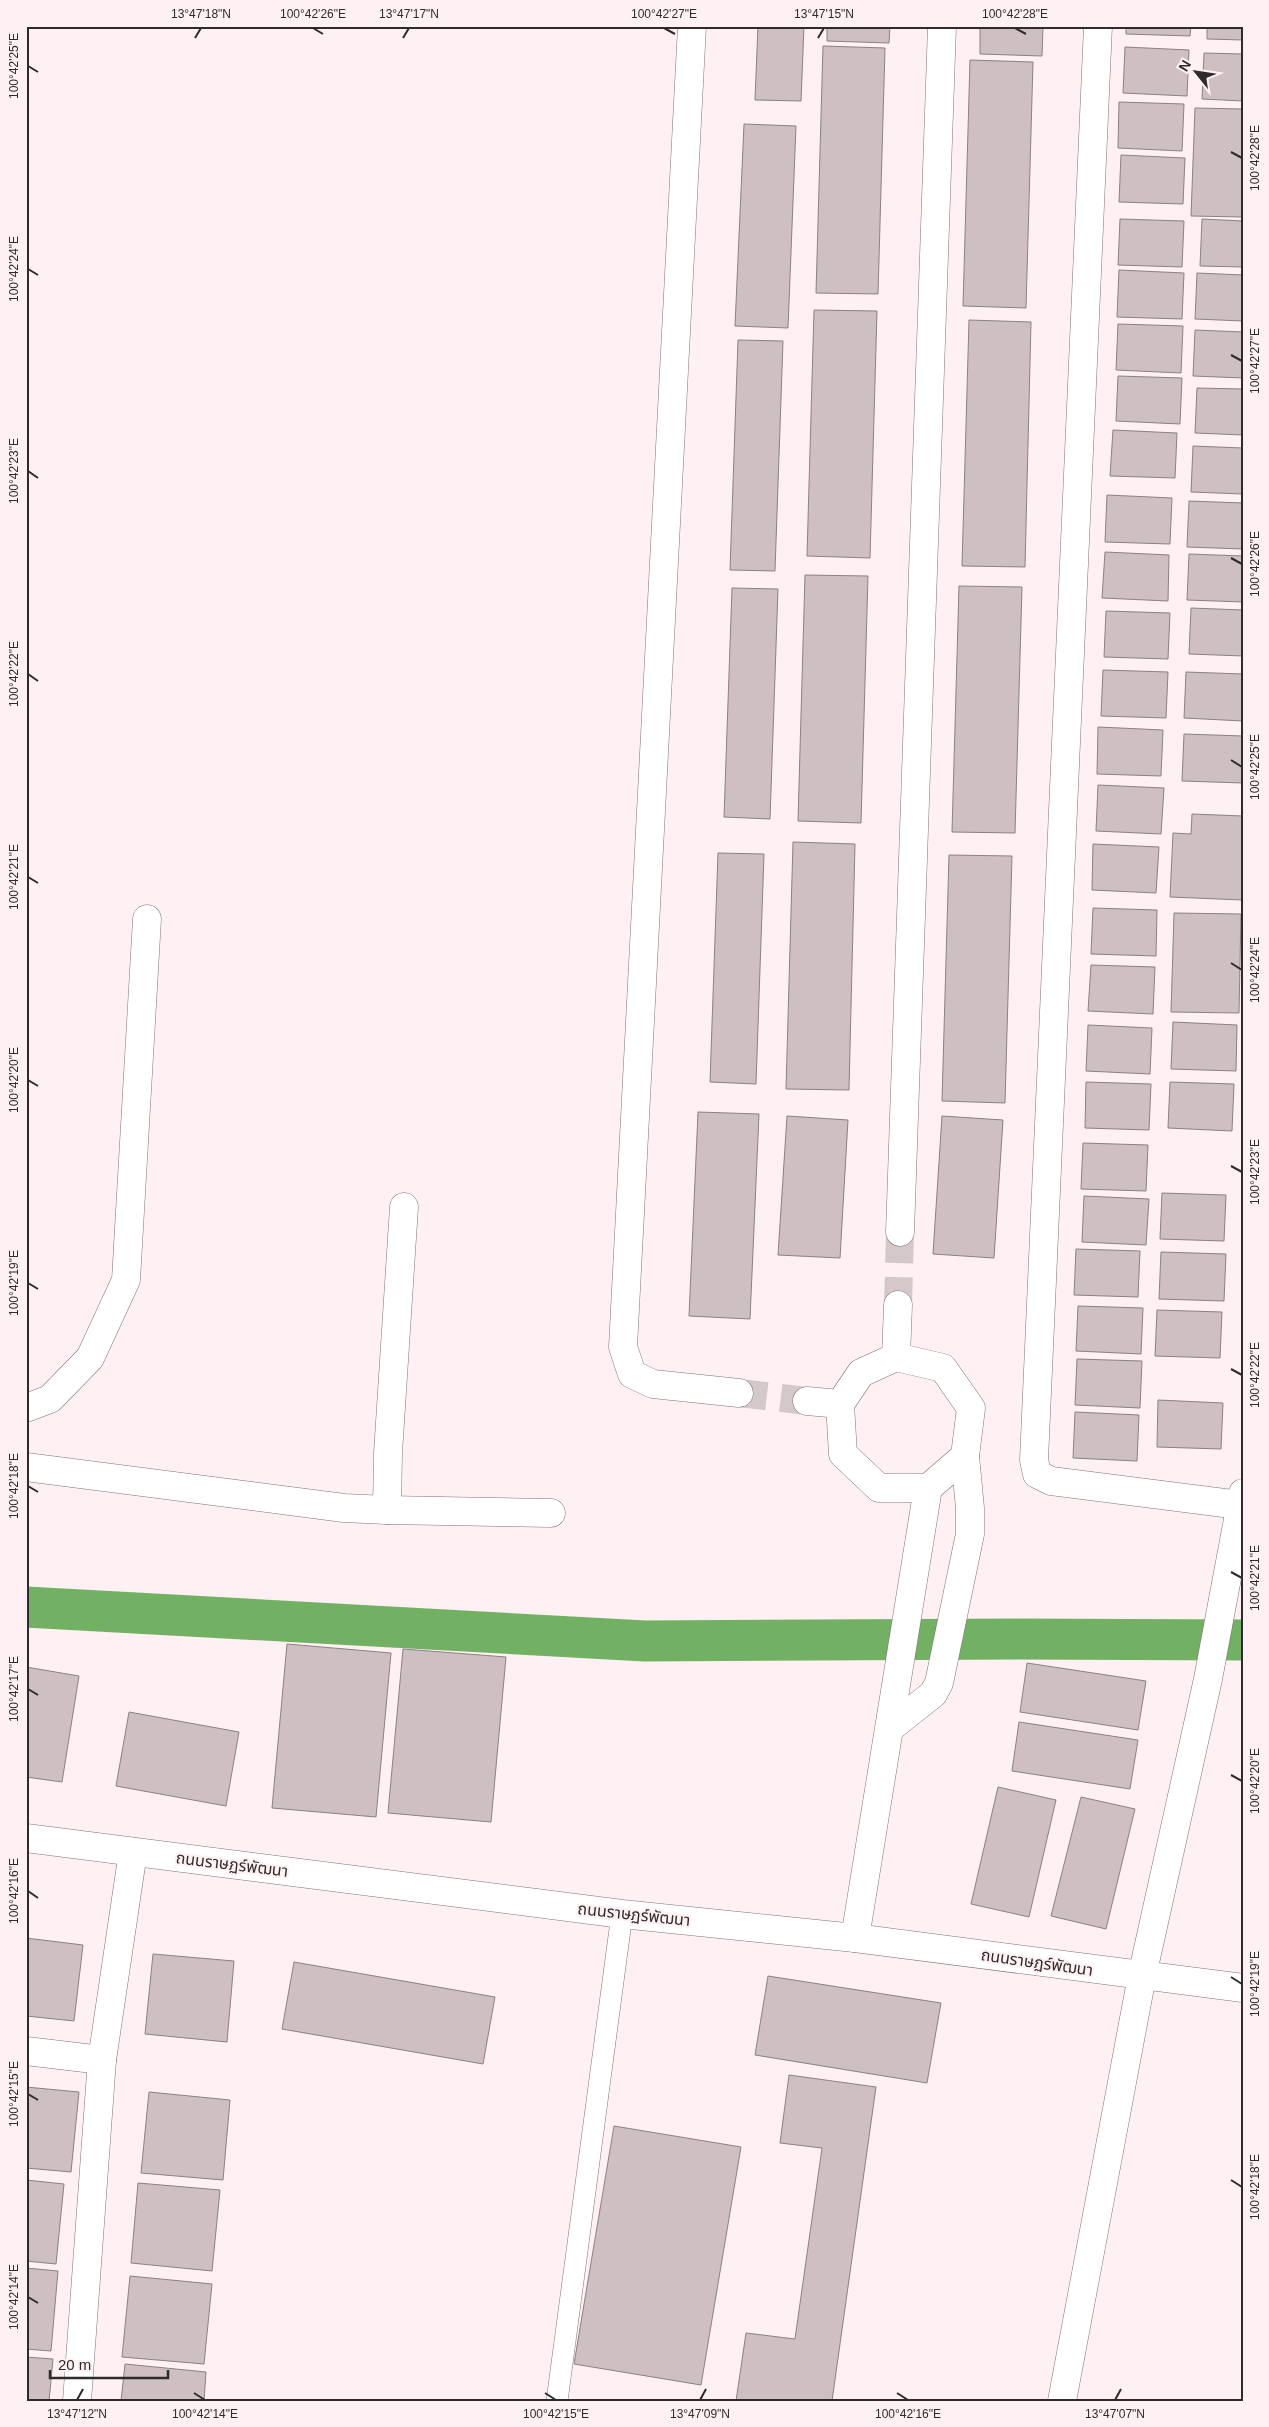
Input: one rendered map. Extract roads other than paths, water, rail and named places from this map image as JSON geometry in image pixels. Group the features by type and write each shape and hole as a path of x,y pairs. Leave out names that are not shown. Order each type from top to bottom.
{"street":[{"path":"692,26 623,1347 632,1374 653,1384 739,1393"},
{"path":"900,1232 942,26"},
{"path":"1062,2401 1142,1976 1208,1679 1242,1499 1051,1481 1037,1474 1034,1460 1098,26"},
{"path":"26,1408 50,1399 90,1358 126,1280 147,919"},
{"path":"387,1510 388,1453 404,1207"},
{"path":"896,1357 898,1305"},
{"path":"890,1728 933,1694 939,1684 970,1534 970,1508 965,1456 970,1408 943,1368 896,1357 861,1372 840,1404 843,1454 879,1488 928,1488"},
{"path":"807,1401 840,1404"},
{"path":"855,1938 928,1488 965,1456"},
{"path":"26,1467 344,1508 551,1512"},
{"name":"ถนนราษฏร์พัฒนา","path":"26,1838 622,1914 855,1938 1243,1988"},
{"path":"77,2401 102,2060 133,1852"},
{"path":"26,2051 102,2060"}],"lane":[{"path":"557,2401 622,1914"}],"waterway":[{"path":"26,1607 645,1641 1243,1640"}],"tunnel":[{"path":"898,1305 900,1232"},
{"path":"739,1393 807,1401"}]}
